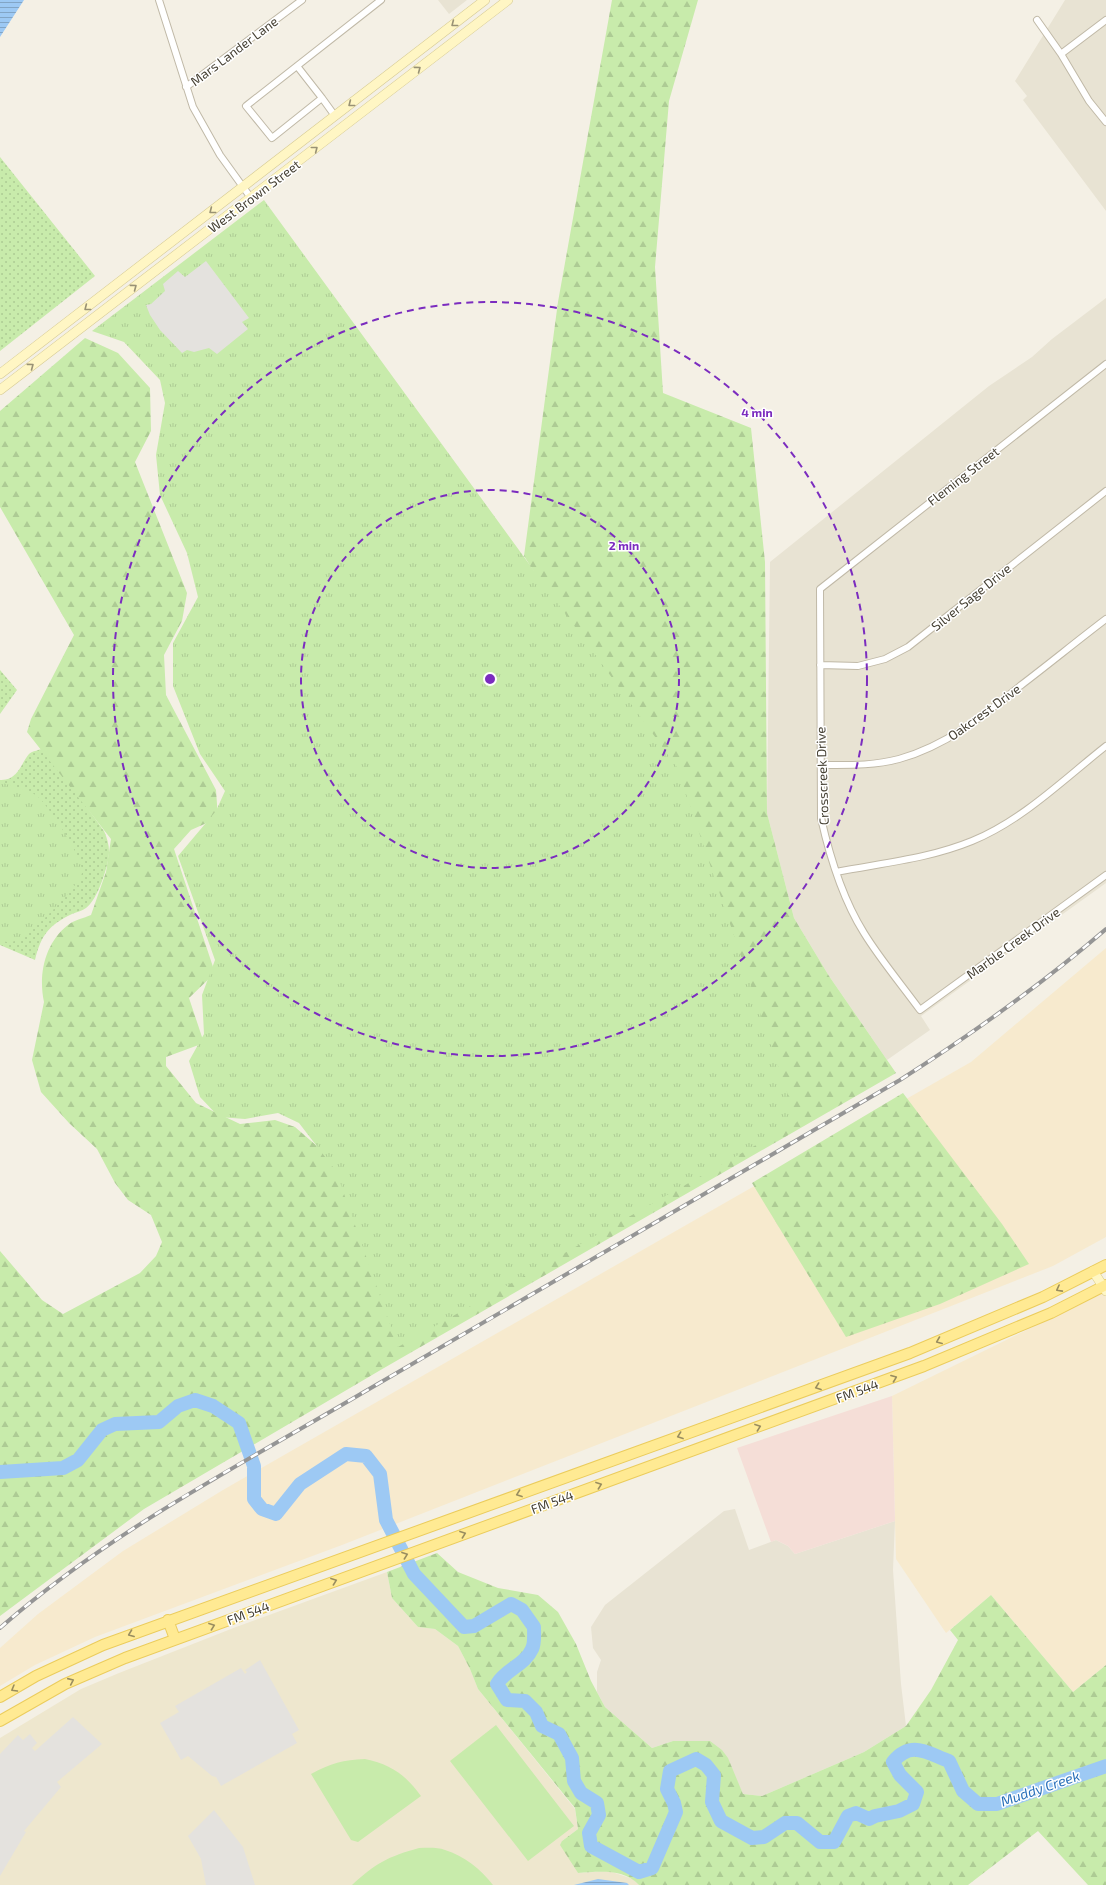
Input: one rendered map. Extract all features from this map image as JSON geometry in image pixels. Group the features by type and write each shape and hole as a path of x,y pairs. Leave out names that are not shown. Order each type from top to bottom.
{"main road":[{"name":"West Brown Street","path":"0,374 485,0"},
{"name":"West Brown Street","path":"0,390 507,1"},
{"path":"423,48 431,59"},
{"name":"FM 544","path":"0,1698 69,1660 168,1620 910,1353 1006,1314 1106,1265"},
{"path":"1093,1271 1105,1288"},
{"name":"FM 544","path":"0,1720 65,1684 125,1658 924,1366 1030,1322 1105,1288"},
{"path":"716,1423 722,1440"},
{"path":"168,1620 175,1639"}],"street":[{"path":"159,0 192,107 220,155 251,198"},
{"name":"Mars Lander Lane","path":"186,88 302,0"},
{"path":"322,98 272,138 246,106 381,0"},
{"path":"1037,20 1061,54 1089,101 1106,122"},
{"path":"1061,54 1106,20"},
{"path":"297,66 335,116"},
{"name":"Fleming Street","path":"820,589 1106,364"},
{"name":"Silver Sage Drive","path":"820,665 858,666 885,659 908,647 1106,491"},
{"name":"Crosscreek Drive","path":"820,589 821,818 828,851 843,891 863,932 920,1010"},
{"name":"Oakcrest Drive","path":"821,765 868,765 899,759 928,750 947,740 981,717 1106,618"},
{"path":"836,872 894,863 931,854 973,840 1019,816 1106,746"},
{"name":"Marble Creek Drive","path":"920,1010 1106,875"}],"shaded area":[{"path":"438,0 467,0 449,14"},
{"path":"1065,0 1106,0 1106,211 1023,100 1027,96 1015,81"},
{"path":"206,261 249,318 242,322 248,329 217,354 209,348 194,352 187,350 182,353 160,330 150,315 146,305 151,304 165,291 163,284 178,271 185,277"},
{"path":"1106,298 1106,883 921,1016 930,1030 887,1060 829,976 794,918 767,813 770,562 989,386 1032,357 1052,339"},
{"path":"1106,948 1106,1237 1053,1266 342,1545 95,1637 35,1665 0,1686 0,1648 38,1614 123,1551 223,1490 971,1062"},
{"path":"1106,1291 1106,1665 1073,1692 991,1595 946,1633 896,1559 892,1396"},
{"path":"892,1396 895,1521 795,1554 788,1546 776,1540 771,1542 737,1448"},
{"path":"735,1509 749,1550 776,1540 788,1546 795,1554 895,1521 893,1570 901,1684 906,1726 864,1752 762,1796 743,1794 735,1777 673,1741 652,1748 605,1707 597,1692 597,1672 601,1660 593,1648 591,1627 605,1605 724,1511"},
{"path":"387,1572 392,1598 418,1627 435,1629 458,1646 478,1689 575,1809 578,1829 562,1841 578,1873 609,1871 633,1879 639,1885 0,1885 0,1738 81,1689 236,1627"},
{"path":"260,1660 299,1730 292,1734 297,1743 221,1786 216,1777 212,1776 188,1756 181,1760 160,1723 179,1712 175,1706 241,1668 245,1674 247,1672 245,1670"},
{"path":"73,1717 102,1744 57,1782 61,1787 24,1831 26,1832 0,1876 0,1754 18,1735 23,1740 30,1734 37,1743 32,1748 35,1751"},
{"path":"214,1810 243,1847 255,1885 206,1885 201,1859 188,1836"}],"green space":[{"path":"612,0 698,0 669,101 655,267 663,393 751,428 765,562 767,813 794,918 829,976 896,1073 384,1368 144,1509 0,1616 0,1251 42,1300 63,1314 140,1273 156,1256 162,1242 151,1215 128,1200 115,1183 97,1149 69,1123 41,1092 32,1060 44,1002 42,981 45,960 60,932 70,923 91,915 106,872 111,839 27,732 31,719 74,635 0,507 0,411 85,338 118,353 150,388 151,431 135,462 187,593 182,621 164,655 166,695 216,790 218,818 191,830 174,849 215,973 189,998 204,1043 166,1057 166,1066 196,1103 240,1124 275,1120 295,1127 348,1173 580,644 524,556 558,302"},
{"path":"0,157 95,276 0,351"},
{"path":"264,200 677,767 797,1122 398,1347 336,1171 299,1123 278,1113 245,1119 219,1117 200,1097 189,1061 204,1034 202,995 215,960 178,856 216,811 225,791 200,754 173,686 173,643 198,597 187,553 160,495 156,455 165,403 160,380 124,342 92,331"},
{"path":"0,670 17,690 0,714"},
{"path":"44,748 104,831 108,841 109,852 102,882 90,904 84,909 57,922 47,932 43,937 37,951 35,960 0,945 0,780 11,778 18,771 29,754"},
{"path":"0,782 30,792 42,801 72,845 78,857 82,873 72,889 41,922 21,938 9,942 0,940"},
{"path":"903,1093 1002,1224 1029,1264 940,1304 846,1337 752,1183"},
{"path":"437,1553 458,1572 498,1588 538,1595 558,1612 576,1644 591,1681 605,1707 652,1748 673,1741 710,1741 722,1750 728,1758 743,1794 762,1796 864,1752 906,1726 931,1690 958,1640 950,1630 991,1595 1073,1692 1106,1665 1106,1885 1088,1885 1038,1831 968,1885 639,1885 626,1876 618,1873 578,1873 560,1845 562,1841 578,1829 575,1808 478,1689 458,1646 435,1629 418,1627 392,1598 387,1572"},
{"path":"496,1725 574,1826 528,1861 450,1761"},
{"path":"365,1759 390,1767 403,1776 421,1796 358,1842 351,1840 311,1774 337,1763"},
{"path":"419,1848 439,1848 465,1859 478,1868 493,1885 352,1885 368,1871 382,1862 398,1854"}],"water":[{"path":"0,0 24,0 0,37"},
{"path":"598,1879 627,1883 629,1885 574,1885"}],"waterway":[{"name":"Muddy Creek","path":"0,1472 63,1468 78,1460 102,1430 115,1424 159,1422 178,1406 195,1400 213,1406 239,1423 254,1466 254,1499 262,1509 276,1514 300,1484 346,1454 366,1456 380,1474 386,1520 414,1574 464,1627 474,1626 511,1604 522,1610 534,1627 534,1644 529,1654 525,1659 505,1674 497,1684 507,1700 525,1701 536,1712 542,1726 559,1734 572,1758 574,1781 581,1793 597,1803 599,1815 589,1833 591,1846 639,1872 652,1868 676,1812 674,1803 667,1789 670,1771 696,1759 706,1765 714,1775 712,1802 721,1821 752,1838 764,1837 785,1823 797,1823 820,1842 834,1842 848,1816 856,1813 869,1819 875,1816 899,1811 913,1804 917,1792 900,1775 893,1762 906,1751 920,1750 949,1761 963,1791 978,1804 997,1804 1106,1766"}],"railway":[{"path":"0,1628 86,1560 176,1501 900,1080 1006,1008 1057,970 1106,929"}]}
